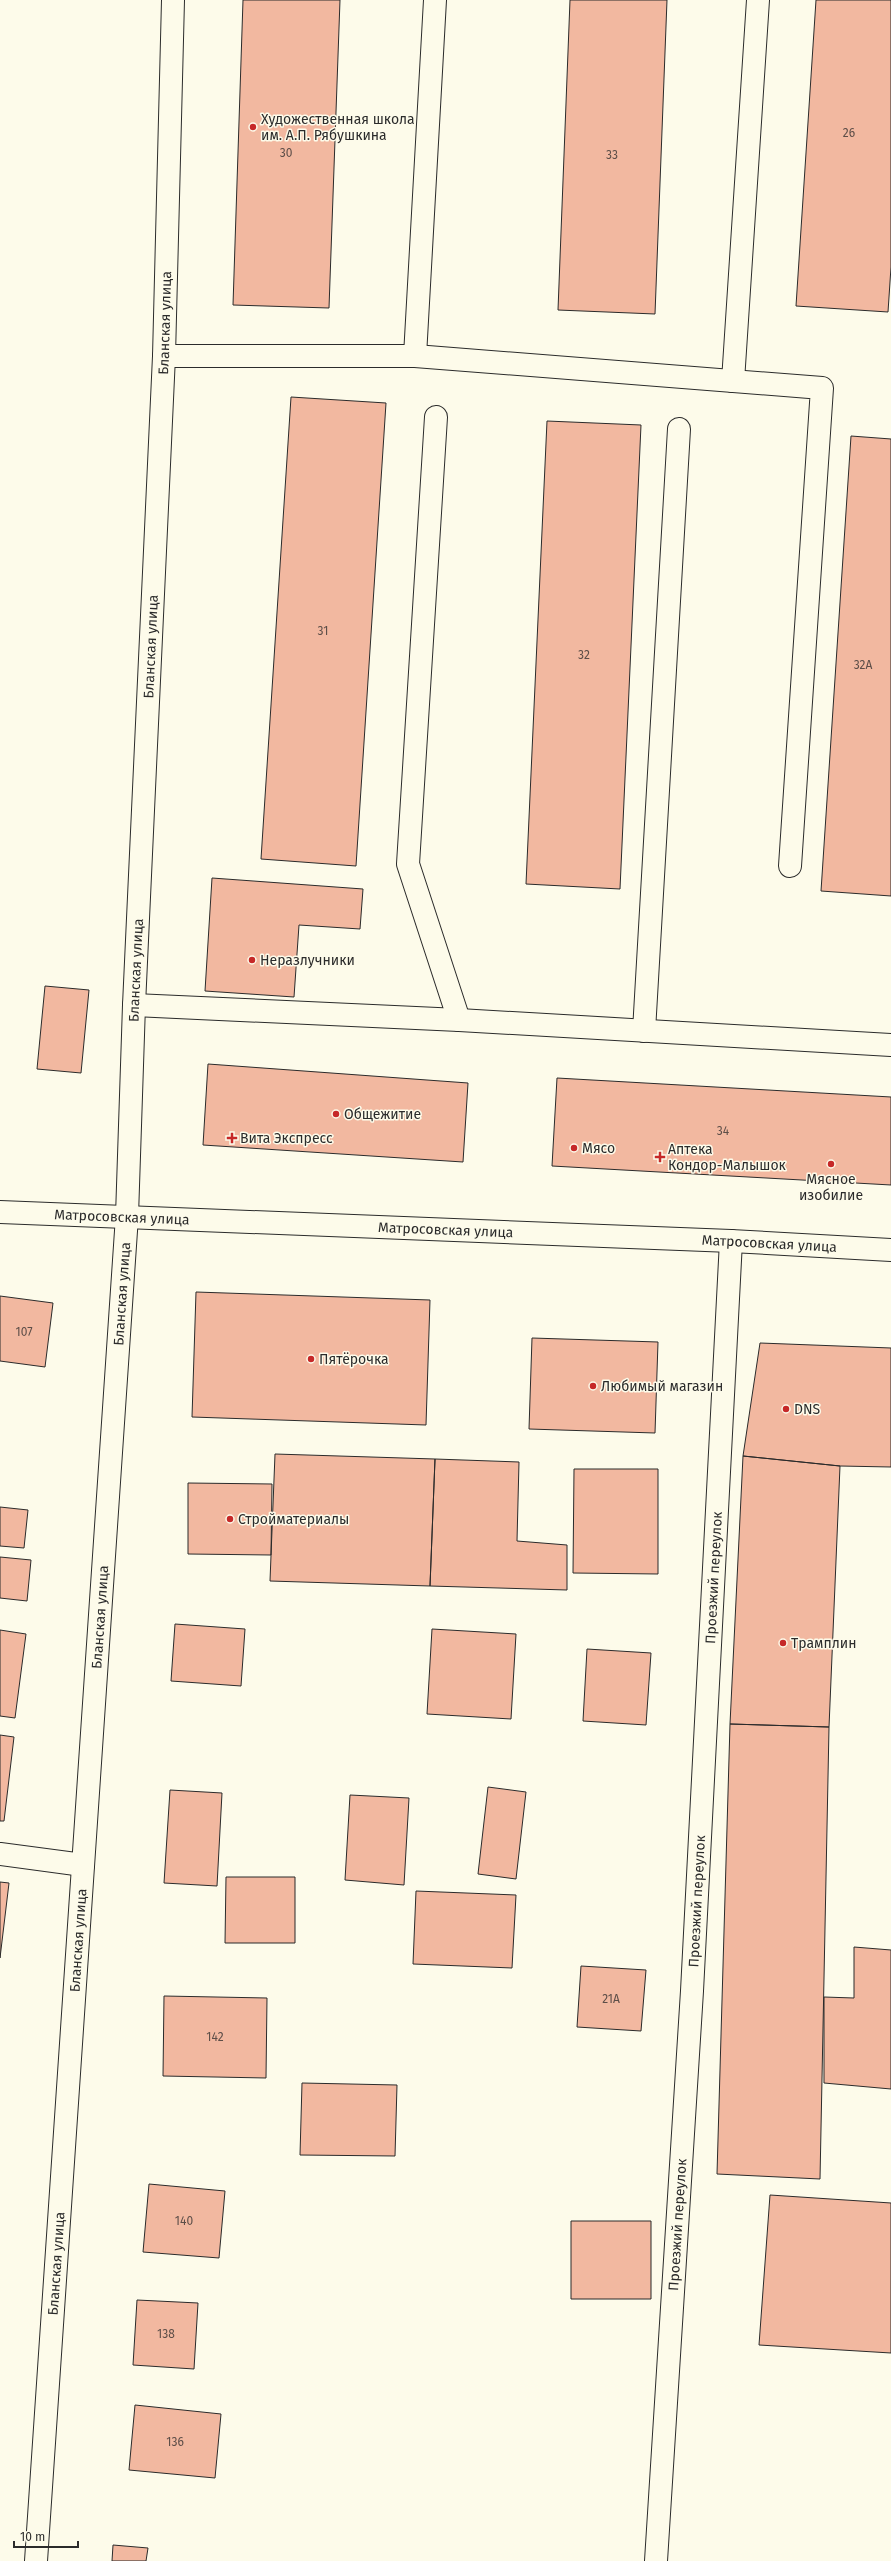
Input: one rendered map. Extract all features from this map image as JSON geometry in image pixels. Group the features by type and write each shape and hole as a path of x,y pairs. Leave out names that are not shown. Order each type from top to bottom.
{"main road":[{"name":"Бланская улица","path":"36,2561 127,1216 134,1005 164,356 173,0"},
{"path":"416,356 435,0"},
{"path":"734,381 758,0"},
{"path":"164,356 416,356 822,388 790,866"},
{"path":"436,417 408,864 459,1020"},
{"path":"644,1031 679,429"},
{"path":"134,1005 459,1020 891,1045"},
{"name":"Матросовская улица","path":"0,1212 731,1241 891,1250"},
{"name":"Проезжий переулок","path":"656,2561 692,1992 731,1241"},
{"path":"0,1854 83,1865"}],"building":[{"path":"243,0 340,0 329,308 233,305"},
{"path":"570,0 667,0 655,314 558,310"},
{"path":"816,0 891,0 891,267 888,312 796,306"},
{"path":"291,397 386,403 356,866 261,859"},
{"path":"547,421 641,425 620,889 526,884"},
{"path":"851,436 891,439 891,896 821,891"},
{"name":"Неразлучники","path":"212,878 363,889 360,929 299,925 294,997 205,991"},
{"path":"45,986 89,990 81,1073 37,1069"},
{"name":"Общежитие","path":"208,1064 468,1083 463,1162 203,1145"},
{"path":"557,1078 891,1097 891,1185 552,1166"},
{"name":"Пятёрочка","path":"196,1292 430,1300 426,1425 192,1417"},
{"path":"0,1296 53,1303 45,1367 0,1361"},
{"name":"Любимый магазин","path":"532,1338 658,1342 655,1433 529,1429"},
{"path":"760,1343 891,1348 891,1467 840,1466 743,1456"},
{"path":"275,1454 435,1459 430,1586 270,1581"},
{"name":"Трамплин","path":"743,1456 840,1466 829,1727 730,1724"},
{"path":"435,1459 519,1462 517,1541 567,1545 567,1590 430,1586"},
{"path":"574,1469 658,1469 658,1574 573,1573"},
{"name":"Стройматериалы","path":"188,1483 272,1484 271,1555 188,1554"},
{"path":"0,1507 28,1510 24,1548 0,1546"},
{"path":"0,1557 31,1560 27,1601 0,1598"},
{"path":"175,1624 245,1629 241,1686 171,1681"},
{"path":"432,1629 516,1634 511,1719 427,1714"},
{"path":"0,1630 26,1634 15,1718 0,1716"},
{"path":"587,1649 651,1653 646,1725 583,1721"},
{"path":"730,1724 829,1727 820,2179 717,2174"},
{"path":"0,1735 14,1737 4,1821 0,1821"},
{"path":"488,1787 526,1792 516,1879 478,1874"},
{"path":"170,1790 222,1793 217,1886 164,1883"},
{"path":"350,1795 409,1798 404,1885 345,1880"},
{"path":"226,1877 295,1877 295,1943 225,1943"},
{"path":"0,1882 9,1883 0,1958"},
{"path":"416,1891 516,1895 512,1968 413,1964"},
{"path":"854,1947 891,1950 891,2089 824,2083 824,1997 854,1998"},
{"path":"581,1966 646,1970 641,2031 577,2027"},
{"path":"164,1996 267,1998 266,2078 163,2076"},
{"path":"302,2083 397,2085 395,2156 300,2155"},
{"path":"149,2184 225,2191 219,2258 143,2252"},
{"path":"770,2195 891,2203 891,2353 759,2345"},
{"path":"571,2221 651,2221 651,2299 571,2299"},
{"path":"137,2300 198,2303 194,2369 133,2365"},
{"path":"135,2405 221,2414 215,2478 129,2470"},
{"path":"113,2545 148,2548 146,2561 112,2561"}],"place":[{"name":"Художественная школа им. А.П. Рябушкина","path":"253,127"},
{"name":"Неразлучники","path":"252,960"},
{"name":"Общежитие","path":"336,1114"},
{"name":"Вита Экспресс","path":"232,1138"},
{"name":"Мясо","path":"574,1148"},
{"name":"Аптека Кондор-Малышок","path":"660,1157"},
{"name":"Мясное изобилие","path":"831,1164"},
{"name":"Пятёрочка","path":"311,1359"},
{"name":"Любимый магазин","path":"593,1386"},
{"name":"DNS","path":"786,1409"},
{"name":"Стройматериалы","path":"230,1519"},
{"name":"Трамплин","path":"783,1643"}]}
